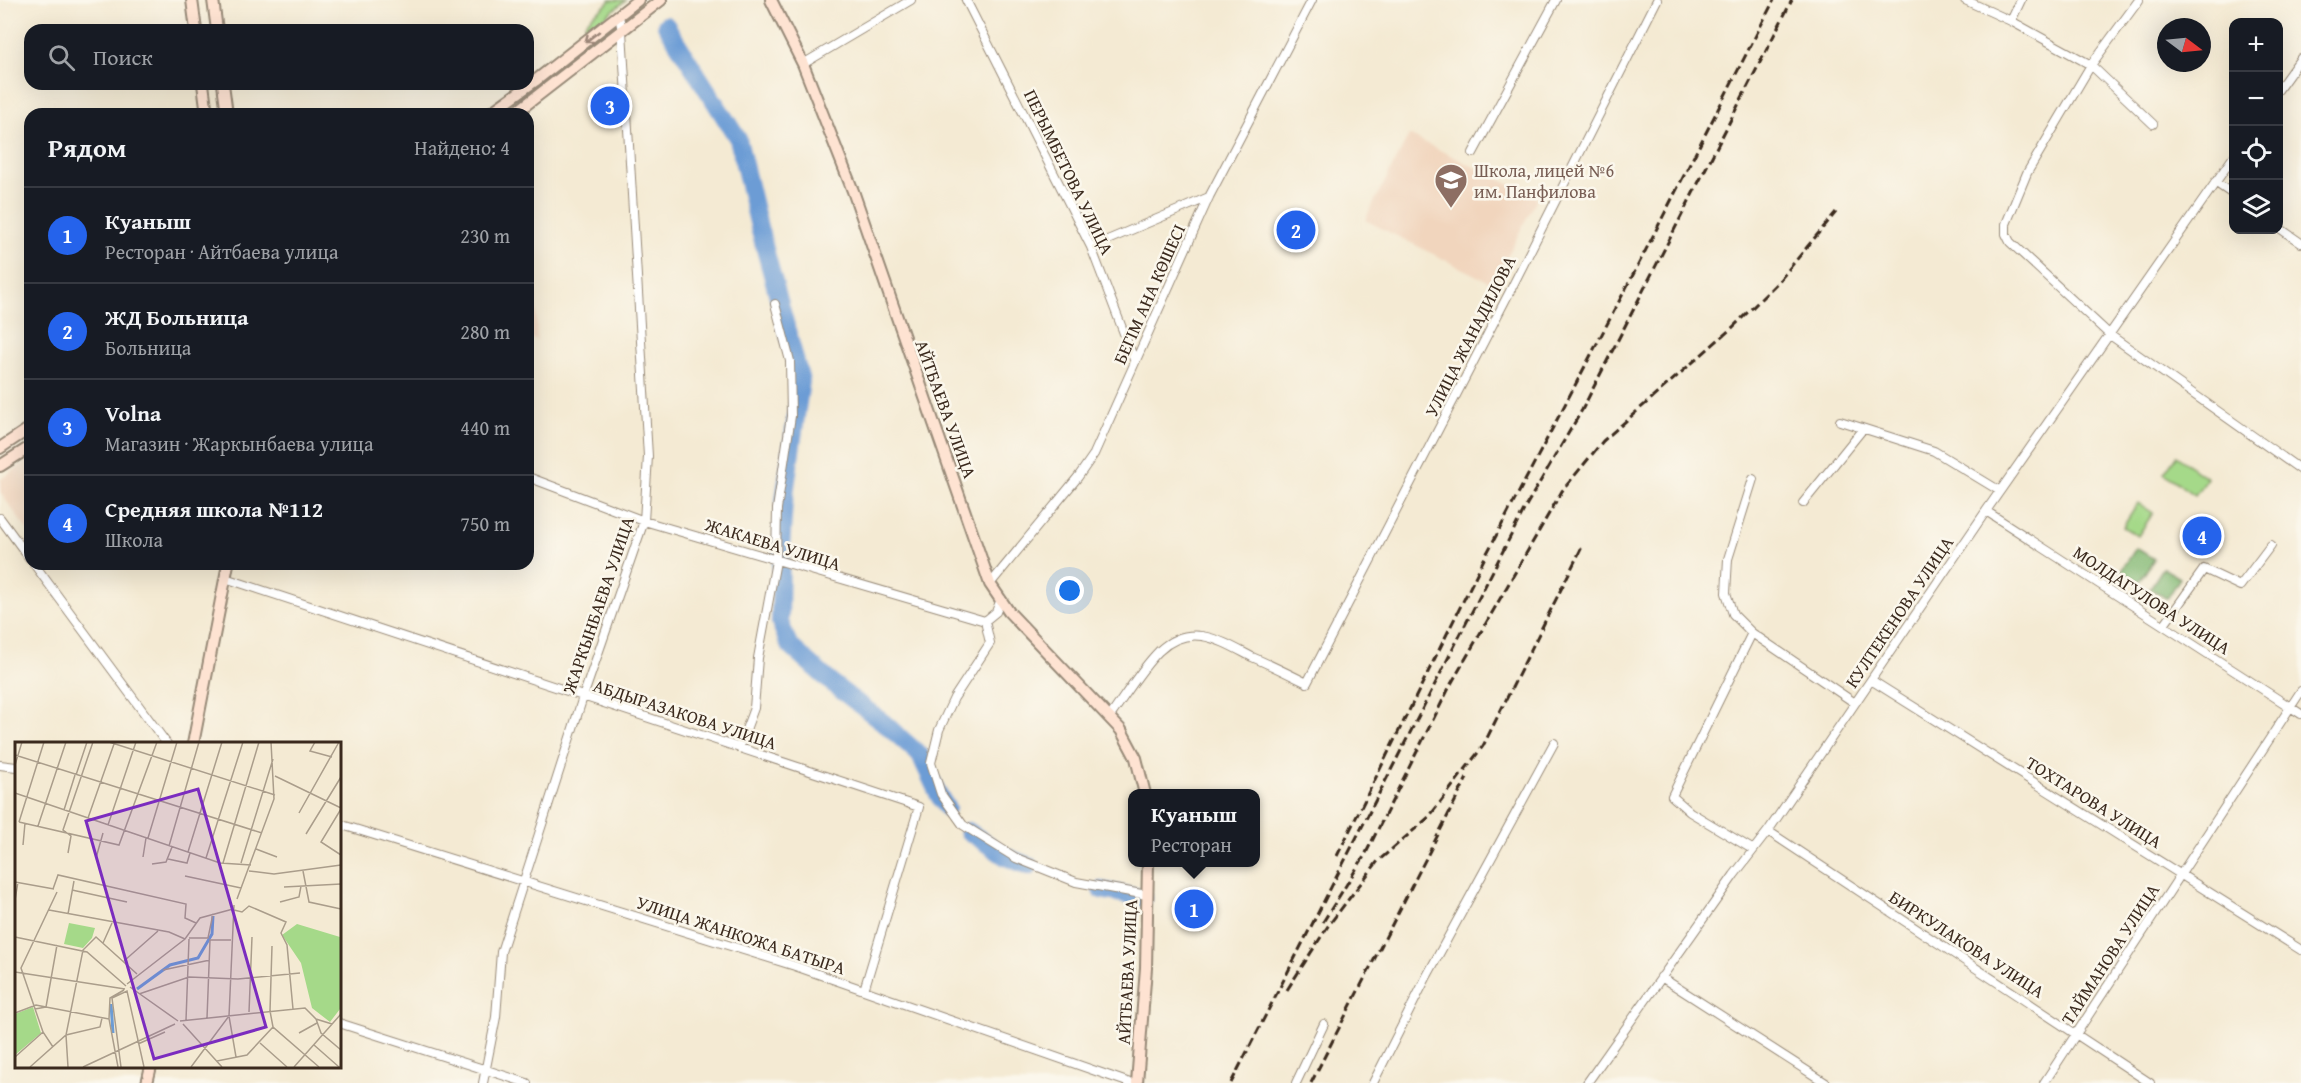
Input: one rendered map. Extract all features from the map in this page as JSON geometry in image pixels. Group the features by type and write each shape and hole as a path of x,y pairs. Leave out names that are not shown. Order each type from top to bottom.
{"street":[{"path":"192,0 195,24"},
{"path":"213,0 216,24"},
{"path":"522,108 661,0"},
{"name":"АЙТБАЕВА УЛИЦА","path":"771,0 803,64 878,262 990,584 1009,612 1120,730 1136,758 1144,789"},
{"path":"803,64 911,0"},
{"name":"ПЕРЫМБЕТОВА УЛИЦА","path":"966,0 1091,247 1135,362"},
{"name":"БЕГІМ АНА КӨШЕСІ","path":"990,584 1078,477 1094,454 1209,197 1312,0"},
{"path":"1473,153 1556,0"},
{"name":"УЛИЦА ЖАНАДИЛОВА","path":"1109,718 1159,651 1183,637 1200,635 1217,638 1307,683 1509,293 1657,0"},
{"path":"1965,0 2010,21 2091,66 2153,124"},
{"path":"2010,21 2021,0"},
{"path":"2139,0 2091,66 2027,173 2006,224 2006,234 2010,242 2110,335 2301,470"},
{"path":"534,82 635,1"},
{"name":"ЖАРКЫНБАЕВА УЛИЦА","path":"483,1083 496,1017 501,952 583,697 644,521 648,456 622,31 619,16"},
{"path":"2283,83 2301,58"},
{"path":"204,90 206,108"},
{"path":"225,90 226,108"},
{"path":"497,108 522,90"},
{"name":"КУЛТЕКЕНОВА УЛИЦА","path":"1587,1083 1752,849 1768,831 1986,511 2229,163"},
{"path":"2215,182 2229,192"},
{"path":"1091,247 1209,197"},
{"path":"2283,230 2301,243"},
{"path":"739,748 754,708 758,658 776,561 777,509 791,416 790,361 775,304"},
{"path":"1840,421 1862,430 1934,451 2000,491"},
{"path":"1803,503 1862,430"},
{"path":"0,448 24,432"},
{"path":"0,466 24,451"},
{"name":"ЖАКАЕВА УЛИЦА","path":"534,479 644,521 985,621"},
{"path":"1753,479 1728,559 1726,593 1733,614 1752,633 1856,703"},
{"name":"МОЛДАГУЛОВА УЛИЦА","path":"1986,511 2301,714"},
{"path":"0,518 24,551"},
{"path":"2164,625 2204,569 2240,586 2271,545"},
{"path":"38,570 166,742"},
{"path":"193,742 227,570"},
{"name":"АБДЫРАЗАКОВА УЛИЦА","path":"225,578 919,807 864,990"},
{"path":"1001,599 996,612 985,621 990,643 954,698 939,730 931,763 942,794 963,825 1016,858 1076,882 1147,895"},
{"path":"1752,633 1672,796 1690,812 1752,849"},
{"name":"ТОХТАРОВА УЛИЦА","path":"1871,680 2301,950"},
{"name":"ТАЙМАНОВА УЛИЦА","path":"2044,1083 2301,691"},
{"path":"1373,1083 1427,976 1554,743"},
{"path":"0,765 15,767"},
{"name":"УЛИЦА ЖАНКОЖА БАТЫРА","path":"340,824 795,966 1130,1083"},
{"name":"БИРКУЛАКОВА УЛИЦА","path":"1768,831 2150,1083"},
{"name":"АЙТБАЕВА УЛИЦА","path":"1137,1083 1146,968 1148,867"},
{"path":"1661,977 1826,1083"},
{"path":"340,1023 527,1083"},
{"path":"1296,1083 1324,1024"},
{"path":"147,1083 151,1068"}],"shaded area":[{"name":"Школа, лицей №6 им. Панфилова","path":"1409,135 1537,198 1493,284 1365,220"},
{"path":"534,246 535,246 537,340 534,339"},
{"path":"24,463 24,526 0,492 0,480"}],"green space":[{"path":"610,0 626,0 595,25 587,27 585,24 587,21"},
{"path":"2176,456 2207,478 2195,495 2164,473"},
{"path":"2138,503 2153,513 2138,536 2123,527"},
{"path":"2136,548 2154,559 2139,582 2121,571"},
{"path":"2163,568 2180,578 2167,599 2150,588"}],"waterway":[{"path":"666,25 738,139 759,227 801,381 784,501 780,622 789,645 920,755 947,808"},
{"path":"968,831 1006,857 1029,866"},
{"path":"1101,890 1143,898"}],"railway":[{"path":"1337,856 1486,555 1774,0"},
{"path":"1231,1083 1527,504 1582,410 1792,0"},
{"path":"1323,922 1365,855 1451,684 1562,491 1603,441 1733,327 1779,281 1836,212"},
{"path":"1287,990 1328,926 1378,861 1429,817 1483,746 1583,545"},
{"path":"1311,1083 1467,778"}],"place":[{"name":"Volna","path":"610,106"},
{"name":"Школа, лицей №6 им. Панфилова","path":"1451,209"},
{"name":"ЖД Больница","path":"1296,230"},
{"name":"Средняя школа №112","path":"2202,536"},
{"name":"Куаныш","path":"1194,909"}]}
